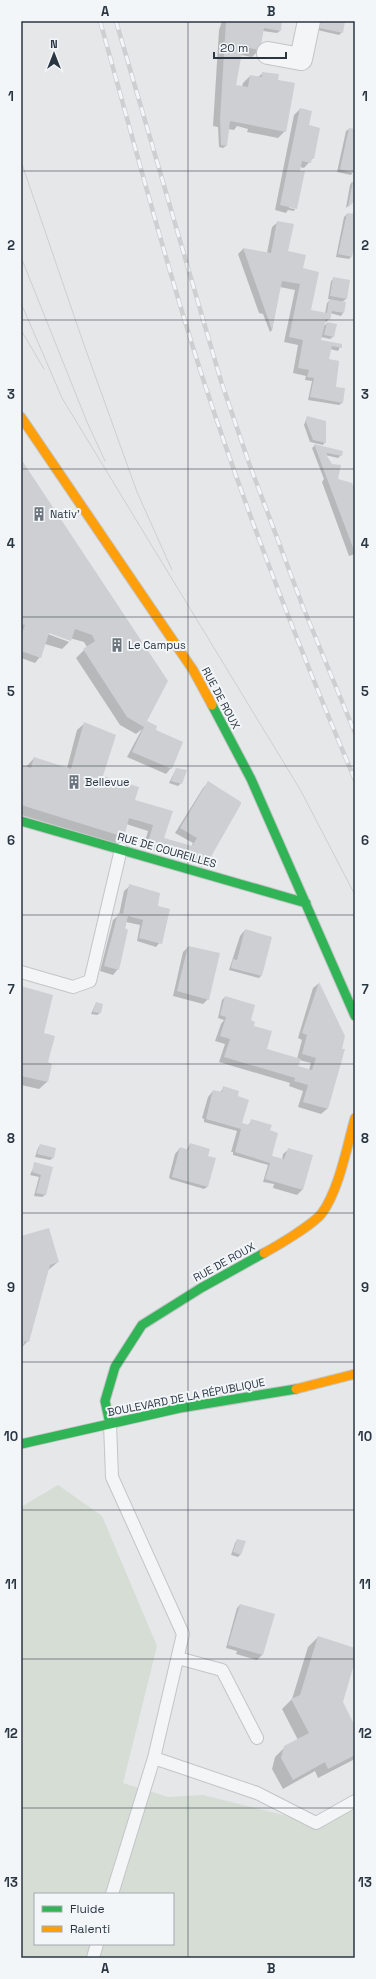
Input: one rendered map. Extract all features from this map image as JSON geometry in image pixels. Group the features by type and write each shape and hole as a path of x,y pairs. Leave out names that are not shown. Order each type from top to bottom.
{"street":[{"path":"268,53 301,59 309,21"},
{"name":"RUE DE ROUX","path":"21,417 193,670 251,779 355,1016"},
{"name":"RUE DE COUREILLES","path":"21,821 306,903"},
{"name":"RUE DE ROUX","path":"110,1424 105,1401 115,1367 142,1325 201,1288 284,1242 322,1214 337,1183 355,1118"},
{"name":"BOULEVARD DE LA RÉPUBLIQUE","path":"21,1444 200,1404 340,1379 355,1374"}],"lane":[{"path":"21,972 73,987 90,981 120,849"},
{"path":"110,1424 112,1477 183,1634 154,1758 112,1893"},
{"path":"178,1658 222,1670 257,1738"},
{"path":"154,1758 257,1793 316,1823 355,1801"},
{"path":"93,1958 97,1945"}],"shaded area":[{"path":"58,1485 102,1516 157,1646 123,1783 168,1797 203,1795 316,1823 355,1807 355,1958 21,1958 21,1507"}],"building":[{"path":"226,21 282,21 281,31 264,28 260,50 243,47 236,85 248,87 250,75 262,77 262,72 279,74 278,80 295,83 286,132 230,121 227,146 221,145 220,119"},
{"path":"316,21 345,21 343,33 315,27"},
{"path":"300,108 312,111 309,125 320,128 314,159 312,158 311,163 302,161 300,171 305,171 297,209 280,205"},
{"path":"349,128 355,129 354,173 340,169"},
{"path":"353,181 355,184 355,201 348,207"},
{"path":"347,213 355,214 355,242 352,257 338,254"},
{"path":"277,221 294,224 288,251 306,255 303,268 319,272 311,310 327,313 329,299 346,302 344,313 332,311 330,320 326,319 321,340 342,344 342,348 332,346 329,359 339,361 336,387 345,388 343,403 310,397 314,378 307,377 309,370 298,368 303,340 289,337 300,284 282,281 272,330 243,248 271,253"},
{"path":"333,277 350,280 347,299 330,296"},
{"path":"327,322 337,324 334,337 324,335"},
{"path":"307,416 326,421 326,443 313,440 306,422"},
{"path":"314,444 343,451 342,456 327,453 327,456 332,464 341,465 338,479 352,483 355,490 355,553"},
{"path":"21,459 168,681 147,721 157,726 156,730 183,742 172,769 132,752 144,727 127,717 83,649 95,641 92,635 75,629 71,641 49,633 41,658 21,651 21,636 25,625 21,624"},
{"name":"Bellevue","path":"84,722 116,735 103,776 139,787 135,800 173,811 164,838 192,846 197,838 180,828 208,781 241,802 208,862 148,843 153,825 129,818 124,837 21,805 23,791 21,791 21,765 31,768 34,757 71,769"},
{"path":"176,768 187,770 182,784 171,781"},
{"path":"129,884 160,893 158,906 170,909 162,944 139,938 143,920 128,916 125,928 128,930 119,970 104,966 118,913 123,914"},
{"path":"245,929 272,937 262,976 231,968 233,959 237,960"},
{"path":"188,946 220,953 209,1000 177,991"},
{"path":"319,982 345,1036 342,1049 345,1049 328,1109 303,1102 308,1085 294,1081 295,1078 224,1057 230,1039 220,1036 226,1017 220,1015 225,996 255,1005 251,1020 255,1022 254,1026 272,1031 267,1049 301,1059 298,1066 312,1070 316,1058 302,1054 307,1035 302,1033"},
{"path":"21,986 53,995 44,1033 55,1036 48,1062 52,1064 48,1082 21,1076"},
{"path":"96,1002 103,1004 101,1013 93,1012"},
{"path":"223,1086 239,1091 238,1096 249,1100 242,1123 249,1125 251,1119 272,1125 270,1130 278,1133 272,1156 284,1159 288,1148 313,1155 303,1190 265,1179 270,1163 235,1152 241,1129 206,1119 213,1090 222,1092"},
{"path":"190,1143 210,1149 208,1156 216,1158 208,1187 172,1177 180,1147 189,1150"},
{"path":"40,1144 56,1148 54,1158 37,1154"},
{"path":"34,1162 53,1167 46,1195 36,1193 41,1175 32,1172"},
{"path":"49,1228 59,1262 50,1265 29,1342 25,1341 21,1349 21,1236"},
{"path":"237,1539 246,1541 241,1555 233,1552"},
{"path":"240,1604 275,1614 263,1655 228,1645"},
{"path":"318,1636 355,1648 355,1661 343,1702 355,1726 355,1755 328,1769 325,1762 293,1780 281,1758 284,1746 309,1733 291,1699 300,1695"}],"tram line":[{"path":"21,161 83,342 137,492 172,570"},
{"path":"21,257 87,422 105,461"},
{"path":"21,303 62,398 301,791 355,895"},
{"path":"21,330 44,369"}],"railway":[{"path":"100,21 177,295 205,385 239,485 276,584 355,780"},
{"path":"116,21 221,381 249,463 303,607 355,733"}],"traffic: fast":[{"path":"212,705 251,779 355,1016"},
{"path":"21,821 306,903"},
{"path":"110,1424 105,1401 115,1367 142,1325 201,1288 264,1253"},
{"path":"21,1444 180,1408 296,1389"}],"traffic: slow":[{"path":"21,417 193,670 212,705"},
{"path":"264,1253 304,1229 322,1213 338,1180 355,1118"},
{"path":"296,1389 355,1374"}],"place":[{"name":"Nativ'","path":"39,514"},
{"name":"Le Campus","path":"117,645"},
{"name":"Bellevue","path":"74,782"}]}
